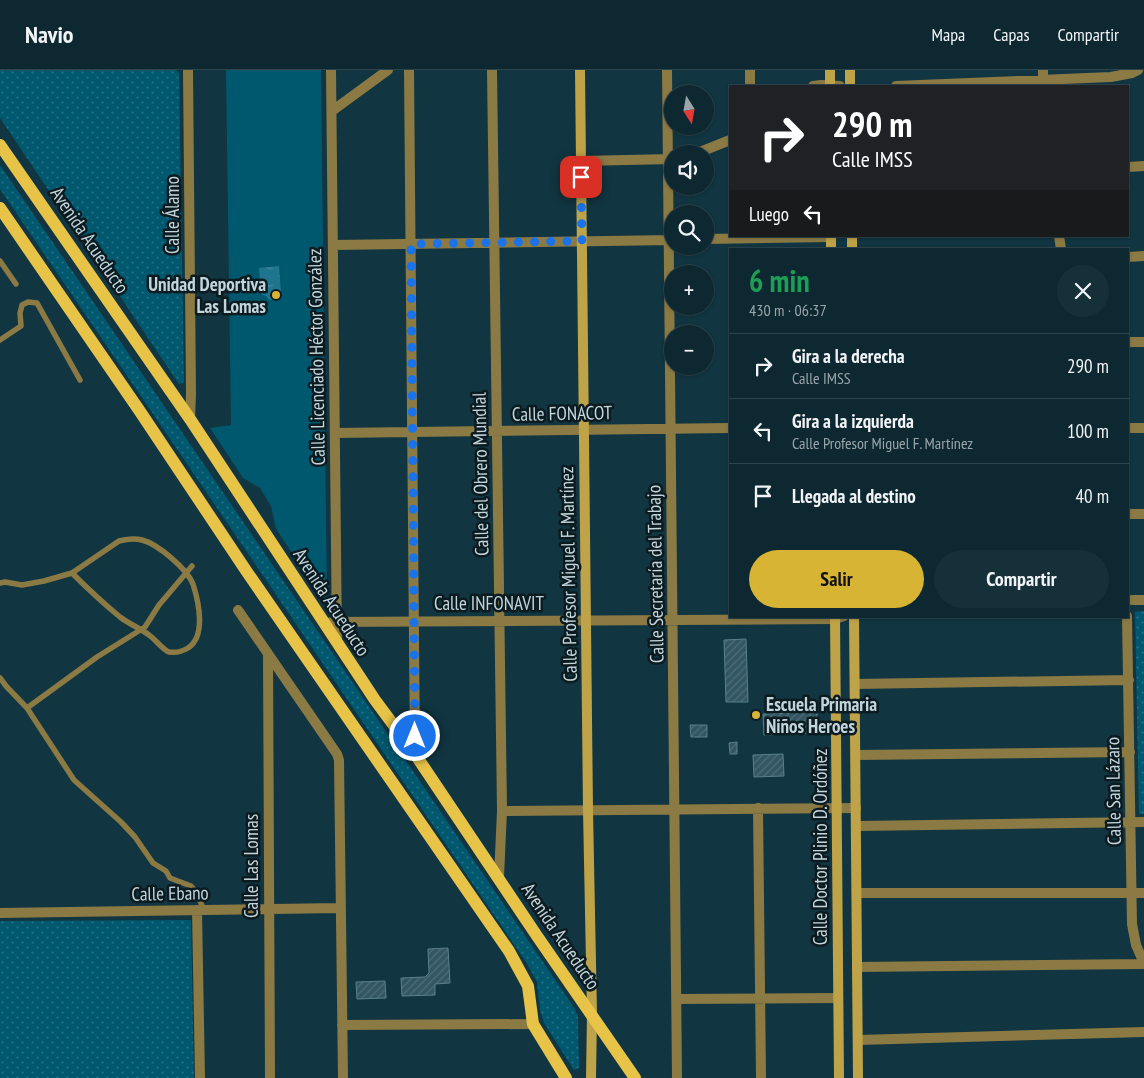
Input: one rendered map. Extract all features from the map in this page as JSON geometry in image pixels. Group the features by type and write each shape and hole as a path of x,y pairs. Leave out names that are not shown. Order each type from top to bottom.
{"main road":[{"name":"Avenida Acueducto","path":"0,145 190,420 375,700 415,754 635,1078"},
{"path":"0,208 140,410 247,572 509,951 528,986 533,1024 566,1078"}],"street":[{"name":"Calle Álamo","path":"188,70 190,420"},
{"name":"Calle Licenciado Héctor González","path":"331,70 337,643"},
{"path":"332,111 388,70"},
{"path":"409,70 415,754"},
{"name":"Calle del Obrero Mundial","path":"492,70 502,811 498,877"},
{"name":"Calle Profesor Miguel F. Martínez","path":"580,70 592,1014 591,1078"},
{"name":"Calle Secretaría del Trabajo","path":"667,70 670,145"},
{"path":"750,70 750,85"},
{"path":"830,70 833,85"},
{"path":"850,70 850,85"},
{"path":"1043,70 1043,84"},
{"path":"970,85 1043,84 1111,77 1138,70"},
{"path":"714,146 729,140"},
{"path":"581,161 664,159"},
{"path":"1129,166 1144,166"},
{"path":"714,239 752,241 831,237"},
{"path":"333,245 664,240"},
{"name":"Calle Secretaría del Trabajo","path":"671,255 677,1078"},
{"path":"1129,256 1144,256"},
{"path":"1129,342 1144,342"},
{"name":"Calle FONACOT","path":"335,433 729,428"},
{"path":"1129,428 1144,428"},
{"path":"1129,514 1144,514"},
{"path":"1129,600 1144,600"},
{"path":"238,610 337,754 340,764 343,1078"},
{"name":"Calle INFONAVIT","path":"323,622 757,618"},
{"name":"Calle Doctor Plinio D. Ordóñez","path":"838,618 836,808 839,1078"},
{"name":"Calle Doctor Plinio D. Ordóñez","path":"854,618 858,1078"},
{"name":"Calle San Lázaro","path":"1127,618 1132,924 1136,945 1144,963"},
{"name":"Calle Las Lomas","path":"268,653 270,1078"},
{"path":"855,684 1129,680"},
{"path":"836,701 856,701"},
{"path":"856,755 1130,752"},
{"path":"758,808 761,1078"},
{"path":"502,811 856,808"},
{"path":"857,826 1144,822"},
{"path":"857,893 1144,893"},
{"name":"Calle Ebano","path":"0,913 340,908"},
{"path":"200,1078 201,910"},
{"path":"857,967 1144,963"},
{"path":"676,999 838,998"},
{"path":"342,1025 533,1024"},
{"path":"858,1040 1144,1032"}],"lane":[{"path":"0,261 16,284"},
{"path":"0,340 19,328 20,307 28,302 37,303 80,380"},
{"path":"0,583 29,584 72,573 111,545 126,539 143,540 162,551 186,572 192,584 199,619 199,634 194,644 185,650 168,652 141,629 121,618 72,573"},
{"path":"27,708 97,657 149,623 160,604 192,566"},
{"path":"0,678 27,708 74,780 128,830 153,863 166,871 170,878 191,886 196,892 201,910"}],"shaded area":[{"path":"0,70 176,70 179,73 184,382 179,384 0,118"},
{"name":"Unidad Deportiva Las Lomas","path":"226,70 321,70 327,605 276,529 271,506 260,488 243,478 210,428 231,425"},
{"path":"0,165 575,1009 578,1017 579,1068 574,1070 544,1023 540,1010 537,982 526,962 0,189"},
{"path":"1144,611 1144,814 1139,814 1135,612"},
{"path":"191,920 194,1078 0,1078 0,921"}],"water":[{"path":"279,266 281,293 276,295 273,300 269,300 261,294 259,268"}],"building":[{"path":"746,639 748,702 726,702 724,640"},
{"path":"817,712 817,733 764,735 763,714"},
{"path":"690,725 707,725 707,737 691,737"},
{"path":"737,742 737,754 730,754 729,743"},
{"path":"783,754 784,776 754,777 753,755"},
{"path":"448,948 450,983 435,984 435,995 402,996 401,978 425,977 429,973 428,949"},
{"path":"385,981 386,998 357,999 356,982"}],"place":[{"name":"Unidad Deportiva Las Lomas","path":"276,295"},
{"name":"Escuela Primaria Niños Heroes","path":"756,715"}],"route":[{"path":"415,736 411,244 582,241 581,177"}]}
